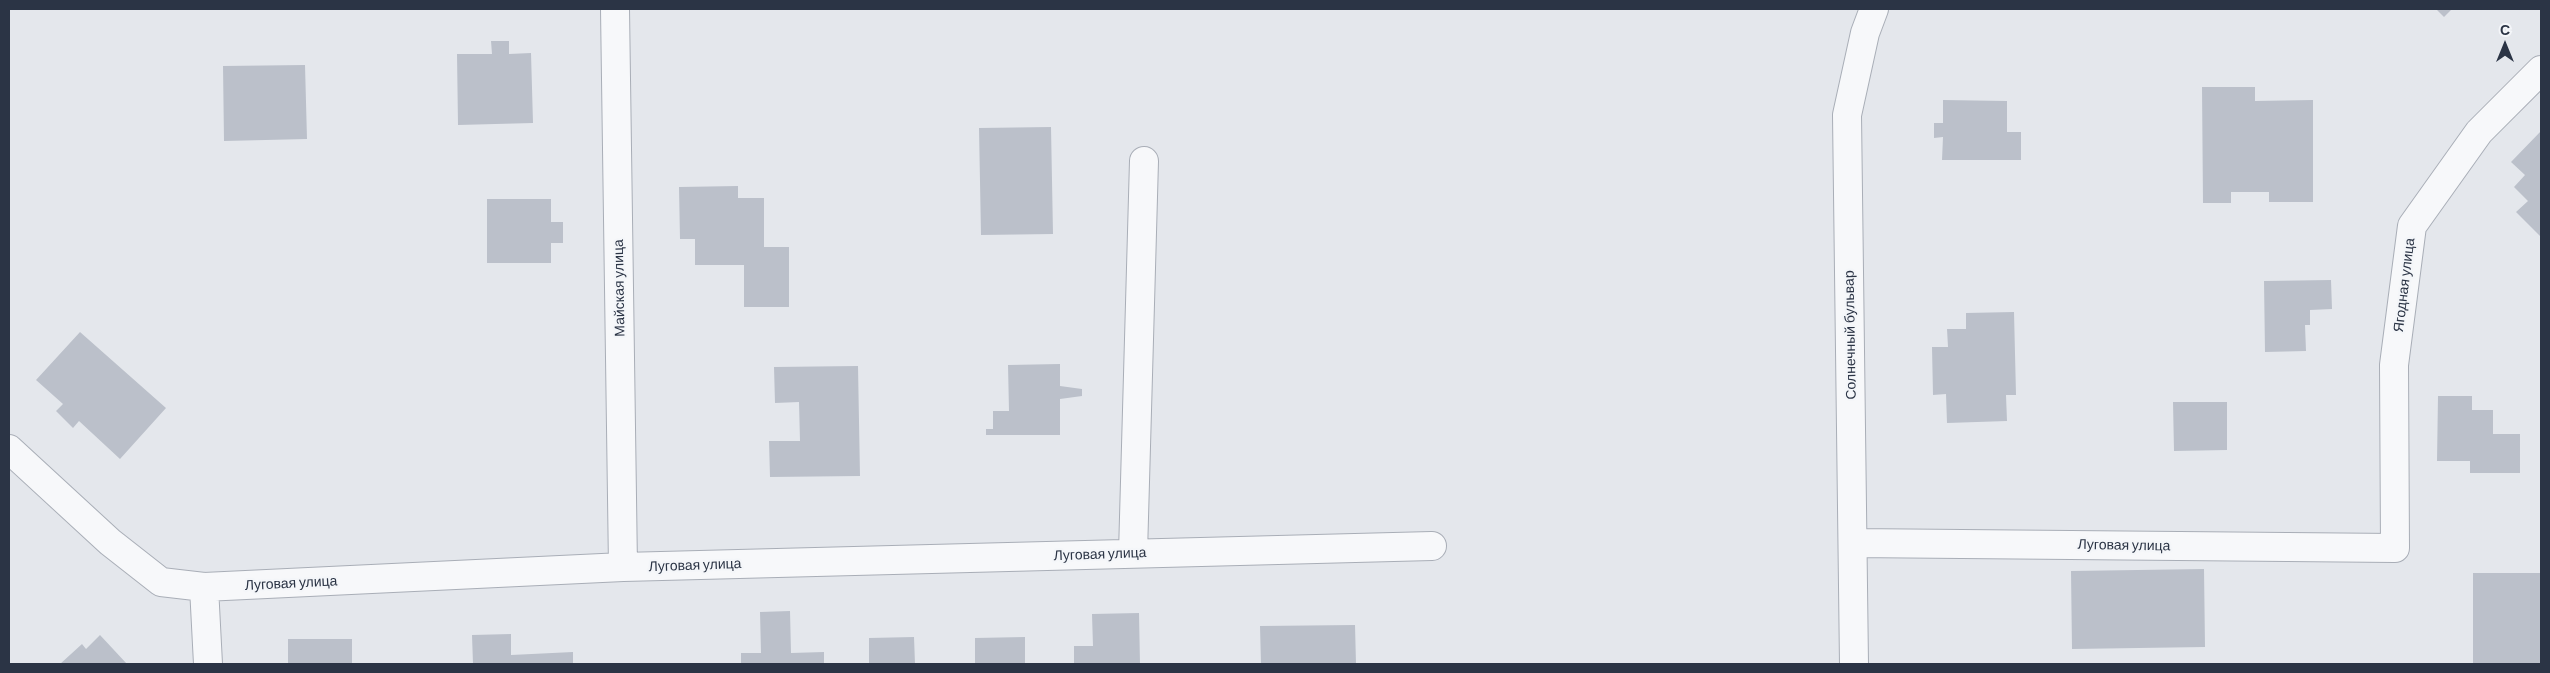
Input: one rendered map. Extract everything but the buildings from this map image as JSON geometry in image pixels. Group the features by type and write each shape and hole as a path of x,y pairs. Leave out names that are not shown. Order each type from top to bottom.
{"street":[{"name":"Майская улица","path":"615,9 623,567"},
{"name":"Солнечный бульвар","path":"1854,664 1854,543 1846,115 1865,34 1874,9"},
{"name":"Ягодная улица","path":"2395,548 2394,365 2412,226 2479,132 2541,70"},
{"path":"1133,553 1144,161"},
{"name":"Луговая улица","path":"9,449 110,542 161,582 204,587 623,567 1432,546"},
{"name":"Луговая улица","path":"1854,543 2395,548"},
{"path":"204,587 208,664"}]}
